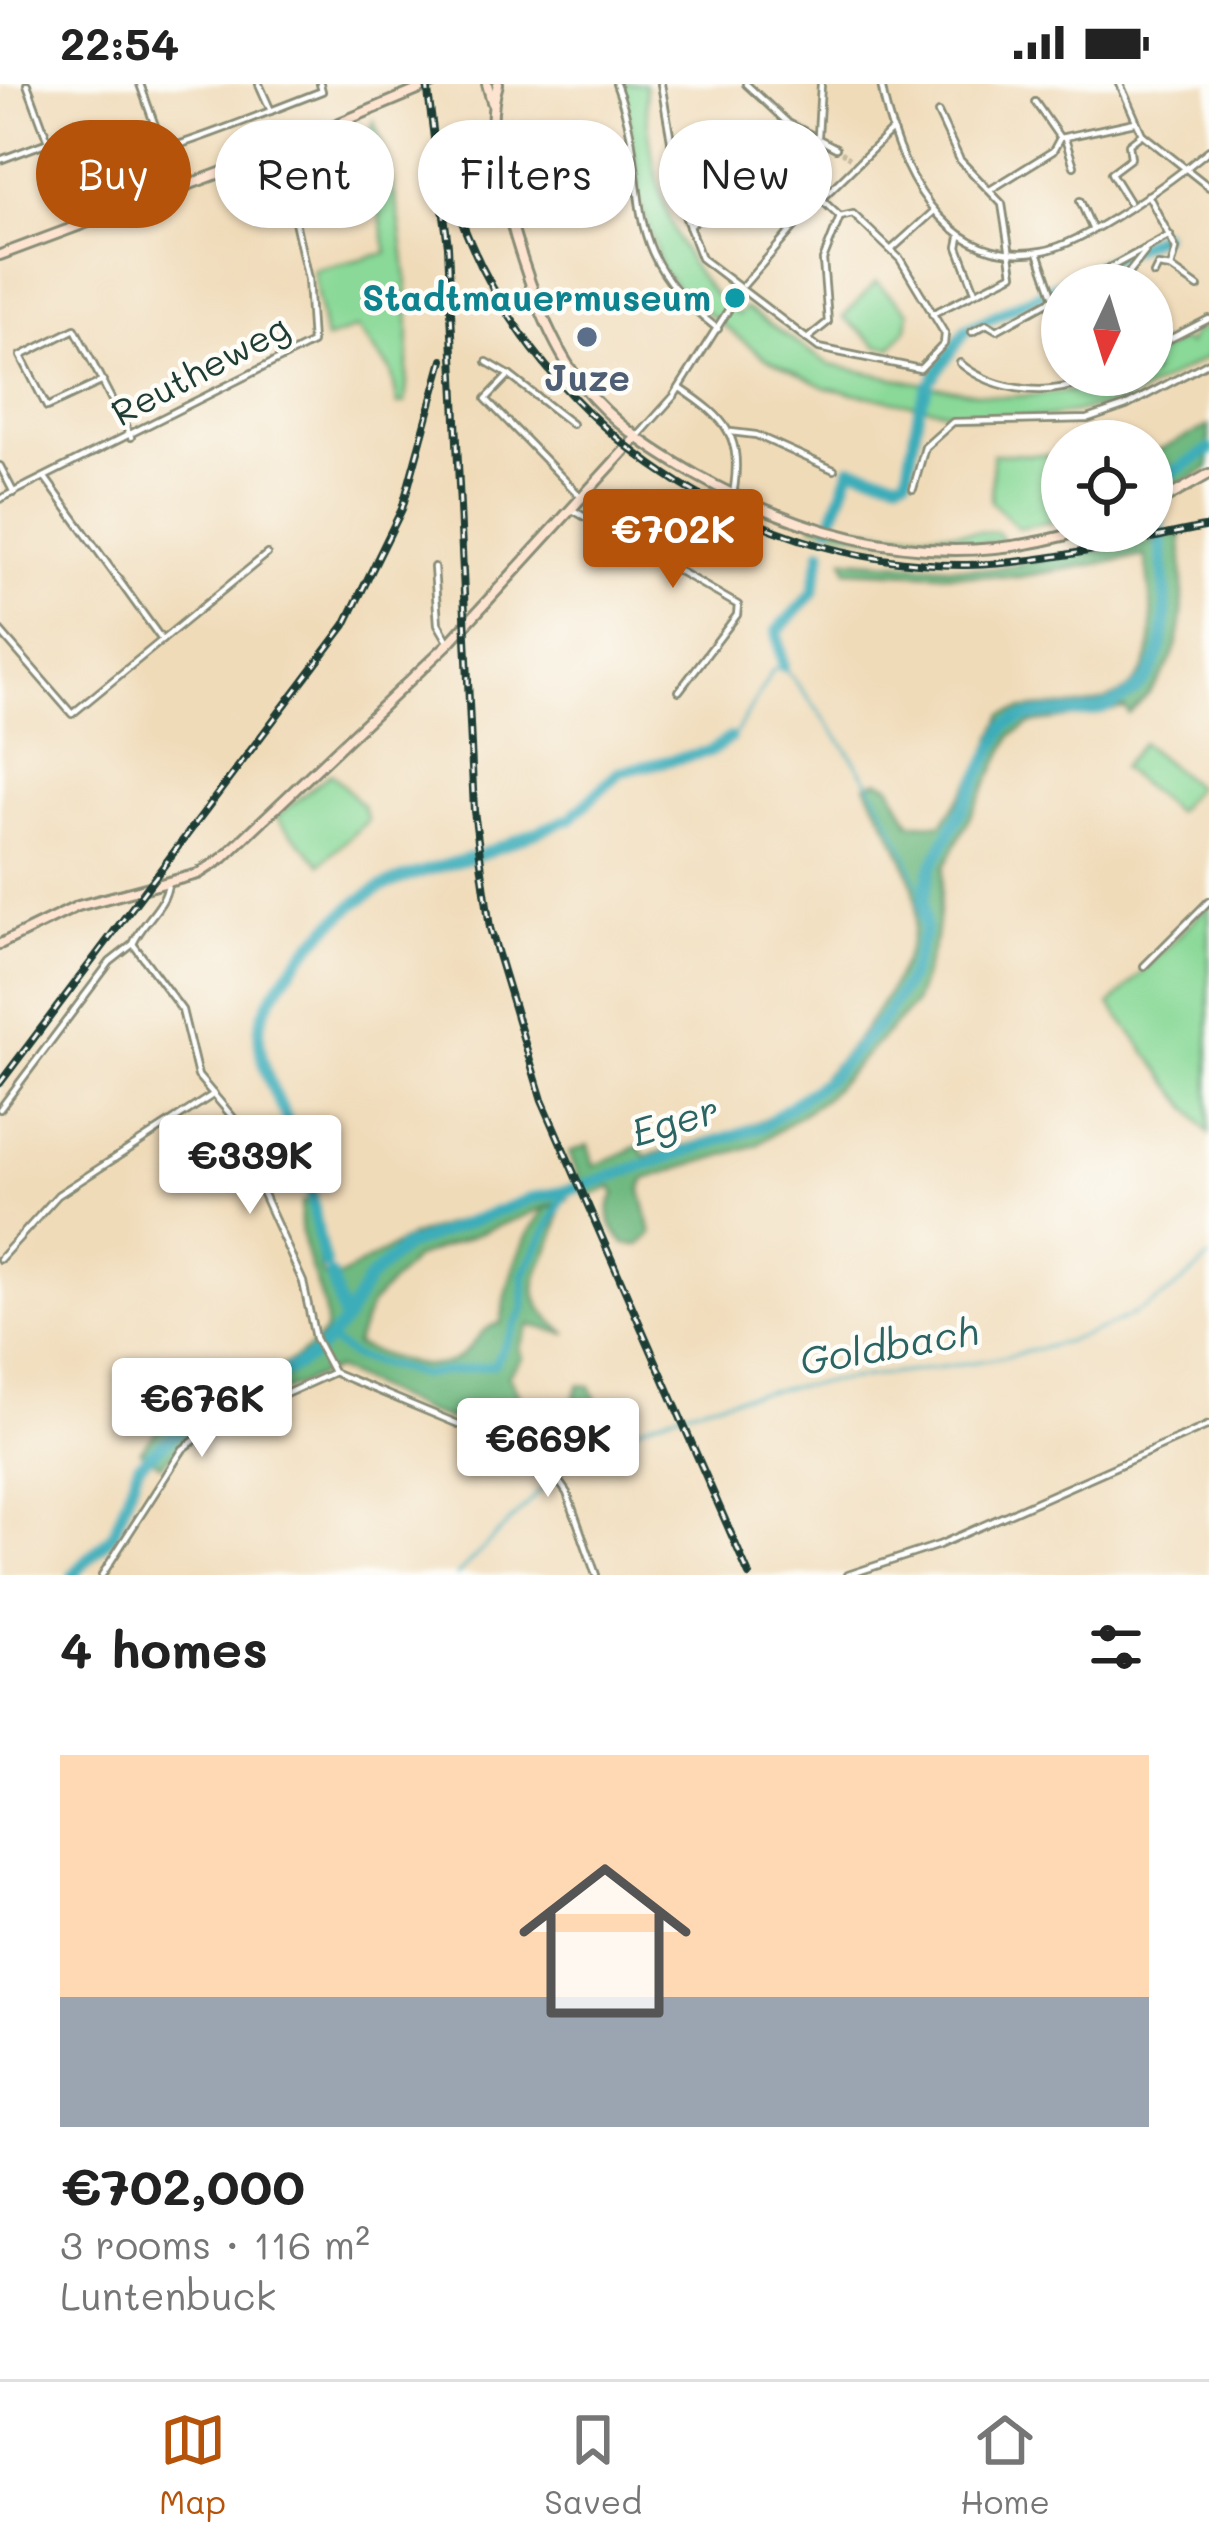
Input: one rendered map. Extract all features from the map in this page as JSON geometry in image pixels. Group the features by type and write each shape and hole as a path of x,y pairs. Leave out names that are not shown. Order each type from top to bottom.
{"main road":[{"path":"347,120 432,84"},
{"path":"487,84 507,205 549,327 581,383 635,439 733,496 814,530 910,549 1002,548 1041,540"},
{"path":"492,103 498,84"},
{"path":"0,255 70,228"},
{"path":"0,944 101,897 198,874 223,858 448,643 635,439"},
{"path":"1173,496 1209,474"}],"street":[{"path":"27,84 40,120"},
{"path":"140,84 154,120"},
{"path":"259,84 271,111"},
{"path":"616,84 636,202 659,272 718,328"},
{"path":"661,84 667,120"},
{"path":"746,84 784,120"},
{"path":"819,120 820,84"},
{"path":"881,84 893,130 933,212 960,237 1010,250 1038,252 1092,228 1148,195 1209,150"},
{"path":"1120,84 1142,134 1209,187"},
{"path":"191,141 321,88"},
{"path":"1035,102 1063,139 1073,166"},
{"path":"932,314 1012,274 1002,204 960,160 938,113"},
{"path":"990,190 1053,151 1063,139 1135,122"},
{"path":"832,186 853,160 893,130"},
{"path":"1130,204 1112,173 1131,158 1129,144 1142,134"},
{"path":"832,145 836,148"},
{"path":"0,160 36,146"},
{"path":"1148,195 1176,248 1172,264"},
{"path":"1080,201 1092,228"},
{"path":"832,209 840,217"},
{"path":"892,249 933,212"},
{"path":"690,228 709,267 743,287 807,339 834,354 907,370 924,367 944,344 945,334 892,249 853,214 840,217 835,224 823,260 828,322 807,339"},
{"name":"Reutheweg","path":"0,499 312,343 308,279 297,228"},
{"path":"743,287 793,228"},
{"path":"1111,264 1145,252 1170,236"},
{"path":"960,237 958,247 975,291"},
{"path":"1038,252 1042,264"},
{"path":"1136,264 1145,252"},
{"path":"1173,269 1198,286"},
{"path":"635,439 680,388 732,304"},
{"path":"972,332 987,323 997,330 1041,306"},
{"path":"1173,336 1209,320"},
{"path":"103,381 47,407 21,356 75,329 103,381 131,437"},
{"path":"487,362 572,424"},
{"path":"913,489 925,447 953,422 1033,424 1088,419 1126,406 1209,362"},
{"path":"960,363 1001,387 1041,387"},
{"path":"509,375 486,398 581,497"},
{"path":"680,388 730,432 738,454 733,496"},
{"path":"730,432 756,435 834,470"},
{"path":"0,466 14,493"},
{"path":"46,479 163,641"},
{"path":"571,509 738,605 737,615 679,692"},
{"path":"0,631 72,714 267,554"},
{"path":"434,567 439,631 448,643"},
{"path":"0,1109 110,962 134,944 140,928 166,899 168,883"},
{"path":"1144,967 1209,901"},
{"path":"134,944 182,1010 192,1059 205,1086 248,1144 262,1194 303,1282 315,1338 333,1372 487,1436 560,1479 596,1575"},
{"path":"0,1259 58,1195 214,1094"},
{"path":"102,1575 183,1449 212,1427 333,1372"},
{"path":"848,1575 940,1545 1209,1425"}],"green space":[{"path":"624,84 645,84 659,185 659,228 673,228 695,270 738,315 745,308 830,365 1002,397 1136,396 1123,403 1047,417 974,416 827,388 764,357 680,292 662,269 638,195 635,120 629,120"},
{"path":"394,194 405,260 409,333 405,403 398,404 391,371 357,328 325,340 313,270 387,253 382,228 394,228"},
{"path":"876,282 909,312 907,328 892,347 878,346 843,317"},
{"path":"1209,326 1209,356 1173,376 1173,345 1181,340 1188,345 1192,334"},
{"path":"1209,426 1209,468 1173,488 1173,444"},
{"path":"993,454 1041,455 1041,524 1018,528 991,501"},
{"path":"815,519 890,532 997,532 1003,541 907,541 812,525"},
{"path":"1181,535 1182,612 1164,673 1129,714 1125,708 1030,724 1012,735 944,867 936,939 914,1004 824,1099 757,1145 645,1179 641,1190 652,1234 640,1245 625,1244 610,1220 616,1194 612,1187 587,1197 569,1152 588,1145 594,1166 639,1146 645,1156 768,1117 818,1081 867,1026 887,995 913,933 916,904 904,860 866,785 878,780 890,785 910,823 942,824 980,767 1003,715 1107,700 1142,673 1149,654 1152,631 1145,556 1018,577 847,570 844,559 989,569 1085,552 1173,552 1173,536"},
{"path":"1142,743 1196,787 1175,812 1121,768"},
{"path":"331,773 362,805 368,820 321,864 276,817"},
{"path":"1209,905 1209,1134 1110,1005"},
{"path":"564,1187 568,1199 547,1207 560,1207 535,1288 548,1317 568,1334 530,1325 519,1348 522,1358 508,1375 521,1399 517,1434 530,1444 551,1446 568,1422 579,1385 590,1386 600,1410 599,1436 557,1468 494,1433 426,1412 335,1369 208,1423 161,1465 140,1451 185,1406 282,1366 324,1333 324,1307 303,1239 302,1202 311,1200 316,1210 324,1277 337,1278 412,1236","holes":["546,1208 516,1262 501,1323 484,1331 453,1361 425,1366 355,1345 371,1304 415,1258"]}],"waterway":[{"name":"Eger","path":"934,376 966,330 1162,234"},
{"name":"Eger","path":"1003,309 1019,300"},
{"name":"Eger","path":"830,525 851,468 899,479 907,476 919,408 929,384"},
{"name":"Eger","path":"73,1575 114,1533 139,1464 219,1398 275,1378 313,1356 345,1322 368,1280 404,1247 532,1198 567,1191 765,1125 829,1078 884,1019 909,978 925,931 923,901 931,868 1006,725 1030,716 1106,707 1135,691 1153,669 1166,614 1159,492 1170,474 1209,450"},
{"name":"Eger","path":"783,666 777,631 813,593 822,551"},
{"name":"Eger","path":"736,733 773,670 783,666 846,748 882,805 923,901"},
{"path":"482,854 571,818 619,772 711,751 730,738"},
{"path":"326,1265 306,1165 265,1069 259,1035 262,1018 301,956 356,903 395,881 476,856"},
{"path":"330,1341 354,1357 423,1375 494,1365 524,1309 524,1274 567,1191"},
{"name":"Goldbach","path":"568,1466 642,1426 723,1400 987,1360 1070,1340 1145,1308 1209,1258"},
{"path":"331,1275 344,1321"},
{"name":"Goldbach","path":"457,1575 548,1483"}],"tunnel":[{"path":"836,148 850,158"}],"railway":[{"path":"427,84 448,246 474,811 490,928 542,1100 749,1575"},
{"path":"466,228 488,278 533,349 588,412 652,465 723,508 801,539 882,559 967,565 1059,556 1209,526"},
{"path":"0,1083 345,625 402,509 443,360"}],"place":[{"name":"Stadtmauermuseum","path":"735,298"},
{"name":"Juze","path":"587,337"}]}
